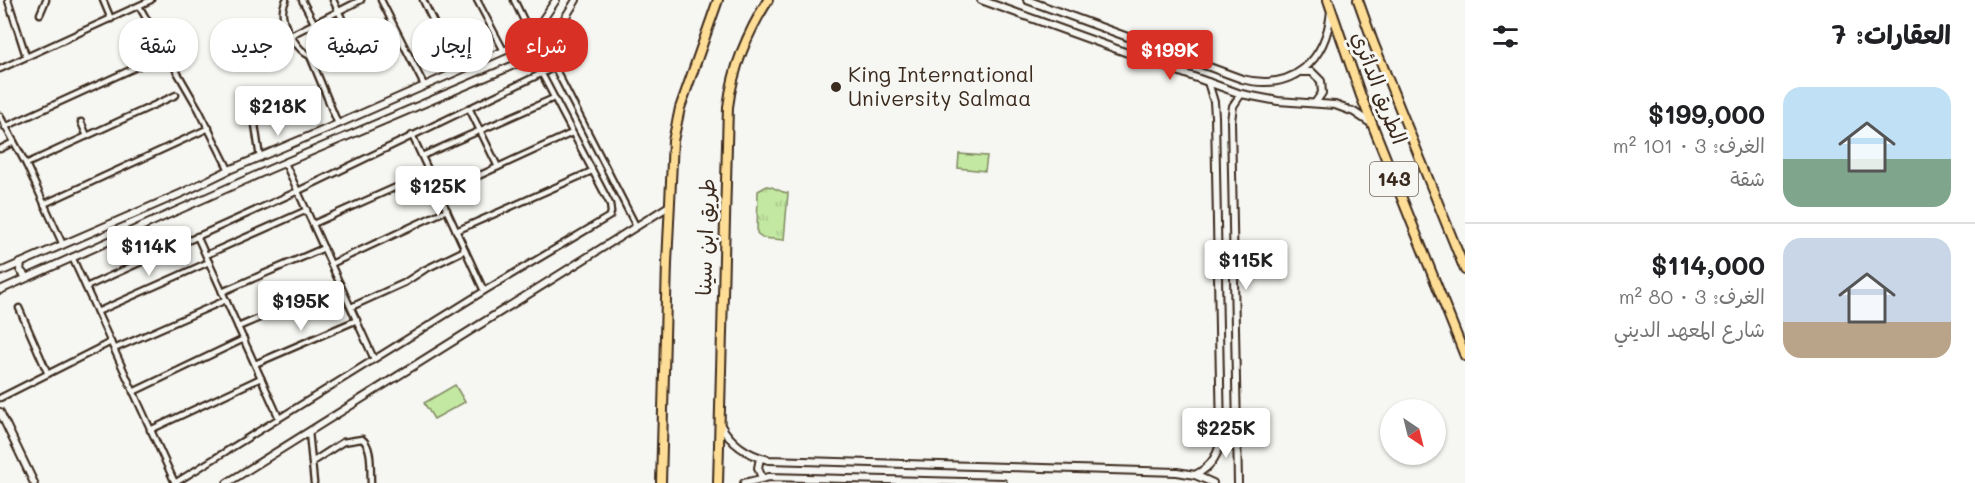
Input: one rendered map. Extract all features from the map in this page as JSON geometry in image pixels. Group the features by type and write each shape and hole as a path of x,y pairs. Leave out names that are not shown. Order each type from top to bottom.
{"main road":[{"name":"طريق ابن سينا","path":"661,483 670,166 676,124 718,0"},
{"name":"طريق ابن سينا","path":"718,483 728,107 734,75 743,46 768,0"},
{"name":"الطريق الدائري","path":"1328,0 1372,125 1465,356"},
{"name":"الطريق الدائري","path":"1358,0 1465,270"}],"street":[{"path":"8,0 26,56"},
{"path":"40,14 46,0"},
{"path":"103,0 111,19"},
{"path":"0,69 151,0"},
{"path":"284,18 286,0"},
{"path":"302,0 311,18"},
{"path":"333,0 342,18"},
{"path":"324,18 361,0"},
{"path":"381,0 424,85"},
{"path":"385,6 388,0"},
{"path":"423,0 432,18"},
{"path":"477,0 504,51 493,56"},
{"path":"514,0 523,18"},
{"path":"545,18 556,0"},
{"path":"565,18 576,0"},
{"path":"981,0 1241,94 1278,101 1315,103 1345,108 1372,125"},
{"path":"1027,0 1254,82 1278,81 1300,72 1317,56 1323,46 1328,35 1331,11"},
{"path":"139,6 229,170"},
{"path":"294,40 306,54"},
{"path":"0,290 403,111 505,69"},
{"path":"5,127 126,72"},
{"path":"317,72 338,124"},
{"path":"0,272 455,72"},
{"path":"86,287 298,191 547,72"},
{"path":"557,72 636,226"},
{"path":"1300,72 1312,72 1321,81 1322,93 1315,103"},
{"path":"72,257 175,483 484,291 610,216 610,204 543,74"},
{"path":"1195,475 1212,462 1221,442 1220,115 1208,82"},
{"path":"1238,483 1231,121 1233,106 1241,94"},
{"path":"26,164 176,95"},
{"path":"260,158 253,111 282,96"},
{"path":"397,97 403,111"},
{"path":"422,156 554,98"},
{"path":"469,108 498,167"},
{"path":"1220,115 1231,121"},
{"path":"0,116 26,164 63,244"},
{"path":"81,122 87,136"},
{"path":"44,204 208,128"},
{"path":"439,194 572,133"},
{"path":"412,135 484,291"},
{"path":"0,149 14,142"},
{"path":"279,149 374,359"},
{"path":"456,231 592,171"},
{"path":"313,224 429,172"},
{"path":"182,193 188,207"},
{"path":"228,483 669,206"},
{"path":"206,255 307,210"},
{"path":"331,264 447,210"},
{"path":"197,237 279,418"},
{"path":"222,292 324,248"},
{"path":"351,307 408,281 424,270 465,250"},
{"path":"21,262 20,272 26,277"},
{"path":"97,312 209,262"},
{"path":"238,327 340,284"},
{"path":"114,350 226,300"},
{"path":"19,308 48,374"},
{"path":"255,364 357,320"},
{"path":"133,392 244,339"},
{"path":"0,398 111,342"},
{"path":"150,430 261,378"},
{"path":"0,412 34,483"},
{"path":"719,423 740,449 760,458 778,461 1177,472 1195,475 1213,483"},
{"path":"309,432 314,483"},
{"path":"312,462 346,440 362,439 367,444 371,483"},
{"path":"1221,442 1230,447 1238,446"},
{"path":"760,458 758,468 762,478"},
{"path":"744,483 762,478 1003,483"}],"green space":[{"path":"959,154 987,156 985,171 958,168"},
{"path":"767,186 788,193 784,240 762,238 757,233 758,191"},
{"path":"455,385 465,402 434,419 424,403"}],"place":[{"name":"King International University Salmaa","path":"836,87"}]}
